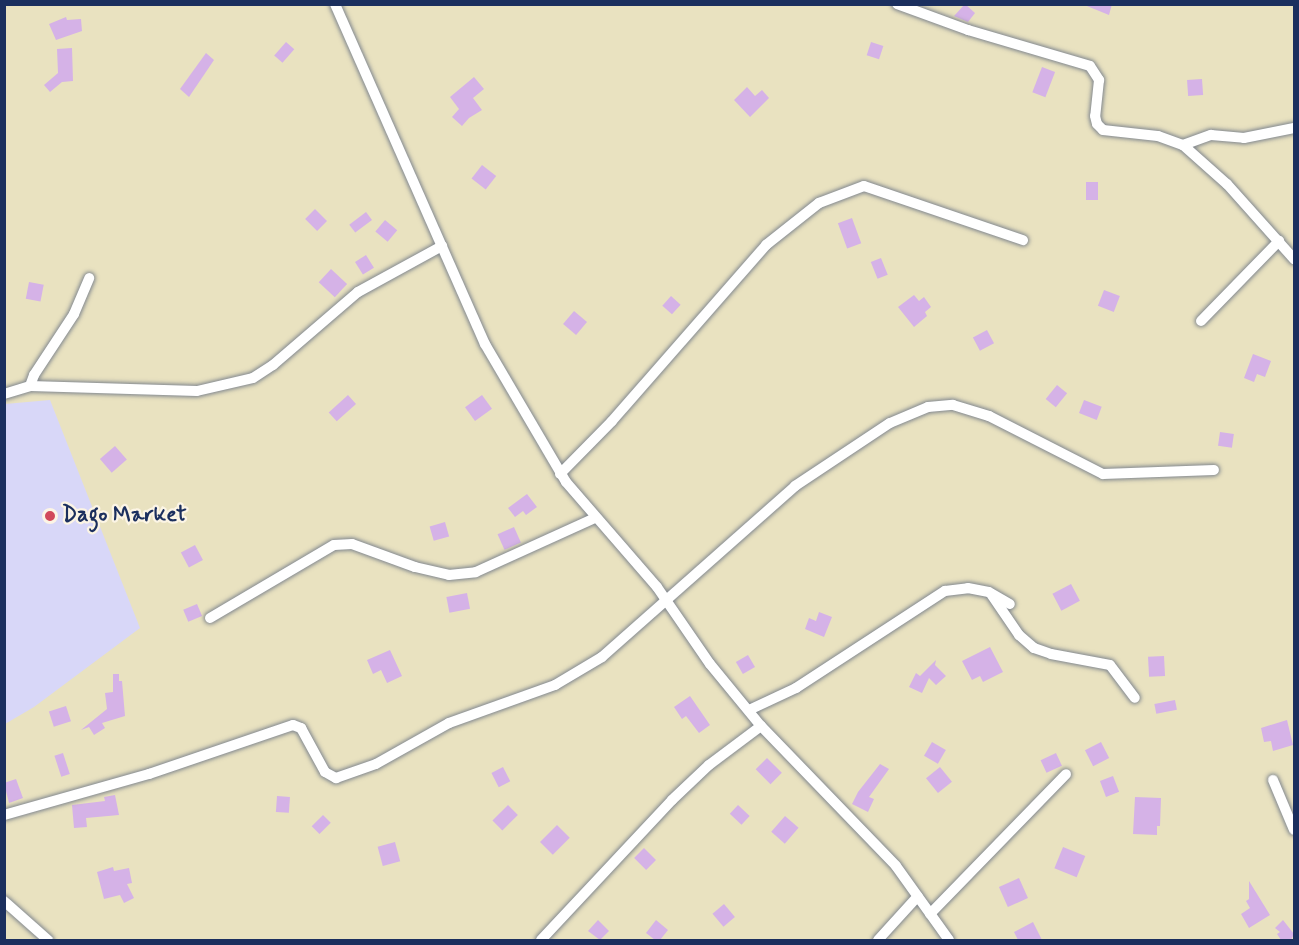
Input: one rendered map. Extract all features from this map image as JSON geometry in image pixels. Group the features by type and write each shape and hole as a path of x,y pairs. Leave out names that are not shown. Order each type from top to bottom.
{"street":[{"path":"335,4 484,344 560,474 595,519 622,545 666,601 710,664 761,726 896,866 949,940"},
{"path":"897,4 968,30 1090,66 1099,80 1095,116 1097,124 1103,130 1158,136 1183,145 1227,184 1294,259"},
{"path":"1183,145 1211,135 1244,138 1294,128"},
{"path":"560,474 612,421 766,245 819,203 864,186 1023,240"},
{"path":"1202,321 1279,242"},
{"path":"4,394 30,386 197,391 253,378 273,365 358,292 442,246"},
{"path":"30,386 34,375 74,314 89,279"},
{"path":"4,815 149,774 293,725 301,728 325,772 336,778 343,777 376,764 449,723 555,685 602,657 795,486 890,423 928,407 953,405 989,416 1103,474 1214,470"},
{"path":"210,618 334,545 352,544 415,567 449,575 476,572 595,519"},
{"path":"749,710 796,688 945,591 968,588 989,592 1010,604"},
{"path":"989,592 1019,635 1034,648 1051,654 1110,665 1135,698"},
{"path":"541,940 672,800 709,765 761,726"},
{"path":"930,914 1066,774"},
{"path":"1274,780 1294,831"},
{"path":"878,940 918,896"},
{"path":"4,901 48,940"}],"shaded area":[{"name":"Dago Market","path":"50,400 140,628 34,707 5,724 5,404"}],"building":[{"path":"965,4 975,13 968,22 954,16"},
{"path":"1082,4 1112,4 1109,15"},
{"path":"66,17 67,20 81,19 82,31 56,40 49,24"},
{"path":"286,42 294,49 282,63 274,56"},
{"path":"871,42 883,46 879,59 867,55"},
{"path":"72,48 73,81 62,82 50,92 44,85 58,73 57,49"},
{"path":"206,53 214,60 189,97 180,89"},
{"path":"1042,67 1055,72 1045,97 1032,92"},
{"path":"474,77 484,89 473,98 482,110 469,118 462,126 452,117 459,109 450,97"},
{"path":"1202,79 1203,95 1188,96 1187,80"},
{"path":"747,87 755,96 762,90 769,98 750,117 734,100"},
{"path":"482,165 496,176 486,189 472,178"},
{"path":"1086,182 1098,182 1098,200 1086,200"},
{"path":"315,209 327,221 317,231 305,219"},
{"path":"366,212 372,220 355,233 349,225"},
{"path":"852,218 861,243 847,249 838,223"},
{"path":"385,220 397,230 388,242 375,231"},
{"path":"366,255 374,268 363,275 355,262"},
{"path":"881,258 888,275 878,279 871,262"},
{"path":"331,269 347,284 335,297 319,282"},
{"path":"29,282 44,285 40,302 26,299"},
{"path":"1104,290 1120,296 1114,312 1098,306"},
{"path":"914,295 919,301 924,297 931,307 925,312 927,316 914,327 898,307"},
{"path":"671,296 681,305 672,314 662,306"},
{"path":"574,311 587,322 576,335 563,324"},
{"path":"987,330 994,343 980,351 973,338"},
{"path":"1253,354 1271,361 1265,377 1257,374 1254,382 1244,378"},
{"path":"1057,385 1067,393 1056,407 1046,399"},
{"path":"348,395 356,404 337,421 329,412"},
{"path":"482,395 492,409 475,421 465,407"},
{"path":"1084,400 1102,407 1097,420 1079,413"},
{"path":"1220,432 1234,434 1232,448 1218,446"},
{"path":"115,446 127,460 112,473 100,459"},
{"path":"527,494 537,507 526,515 523,511 515,517 508,508"},
{"path":"445,522 449,536 434,541 430,526"},
{"path":"514,527 521,543 504,550 498,534"},
{"path":"195,545 203,560 189,568 181,553"},
{"path":"1071,584 1080,601 1061,611 1052,594"},
{"path":"467,593 470,609 449,613 446,597"},
{"path":"197,604 202,616 188,622 183,610"},
{"path":"819,612 832,617 824,637 805,629 809,618 816,621"},
{"path":"990,647 1003,672 983,682 980,676 972,680 962,661"},
{"path":"390,650 402,676 387,683 381,670 373,674 367,660"},
{"path":"748,655 755,667 743,674 736,662"},
{"path":"1164,656 1165,676 1149,677 1148,657"},
{"path":"936,660 935,665 946,676 936,685 929,678 922,693 909,687 916,673 920,676"},
{"path":"113,674 119,674 119,681 122,681 125,716 102,723 105,728 94,735 89,727 81,730 107,709 105,693 113,692"},
{"path":"690,696 710,725 699,733 686,716 682,719 674,707"},
{"path":"1175,700 1177,710 1156,714 1154,704"},
{"path":"66,706 71,721 54,727 49,712"},
{"path":"1287,720 1293,745 1273,751 1271,741 1264,742 1261,728"},
{"path":"932,742 946,750 938,764 924,756"},
{"path":"1101,742 1109,758 1093,766 1085,750"},
{"path":"63,753 70,774 61,777 54,756"},
{"path":"1056,753 1062,766 1047,773 1041,760"},
{"path":"767,758 782,773 771,784 756,769"},
{"path":"880,764 889,769 869,797 874,799 868,812 852,804 858,792"},
{"path":"503,767 510,781 499,787 491,773"},
{"path":"940,767 952,782 938,793 926,778"},
{"path":"1113,776 1119,792 1106,797 1100,781"},
{"path":"16,779 23,798 9,803 4,783"},
{"path":"115,795 119,815 86,818 87,827 74,828 72,805 105,801 104,797"},
{"path":"277,796 290,797 289,813 276,812"},
{"path":"1135,797 1161,798 1160,826 1157,826 1157,835 1133,834"},
{"path":"508,805 518,815 502,830 492,821"},
{"path":"738,805 750,816 742,825 730,814"},
{"path":"323,815 331,823 319,834 312,826"},
{"path":"785,816 799,828 785,844 771,832"},
{"path":"557,825 570,838 553,855 540,842"},
{"path":"395,842 400,861 383,866 378,847"},
{"path":"1063,847 1085,856 1077,877 1054,868"},
{"path":"644,848 656,860 646,870 634,858"},
{"path":"113,867 114,871 129,868 132,883 127,884 134,898 124,903 120,895 104,899 97,872"},
{"path":"1019,878 1028,898 1008,907 999,887"},
{"path":"1249,881 1270,915 1249,928 1241,914 1250,908 1246,901 1249,899"},
{"path":"724,904 735,917 723,927 713,914"},
{"path":"598,920 609,931 600,940 588,931"},
{"path":"656,920 668,930 660,940 655,940 646,933"},
{"path":"1283,920 1294,934 1291,940 1281,940 1277,934 1280,932 1275,928"},
{"path":"1033,922 1042,940 1018,940 1014,932"}],"place":[{"name":"Dago Market","path":"50,516"}]}
